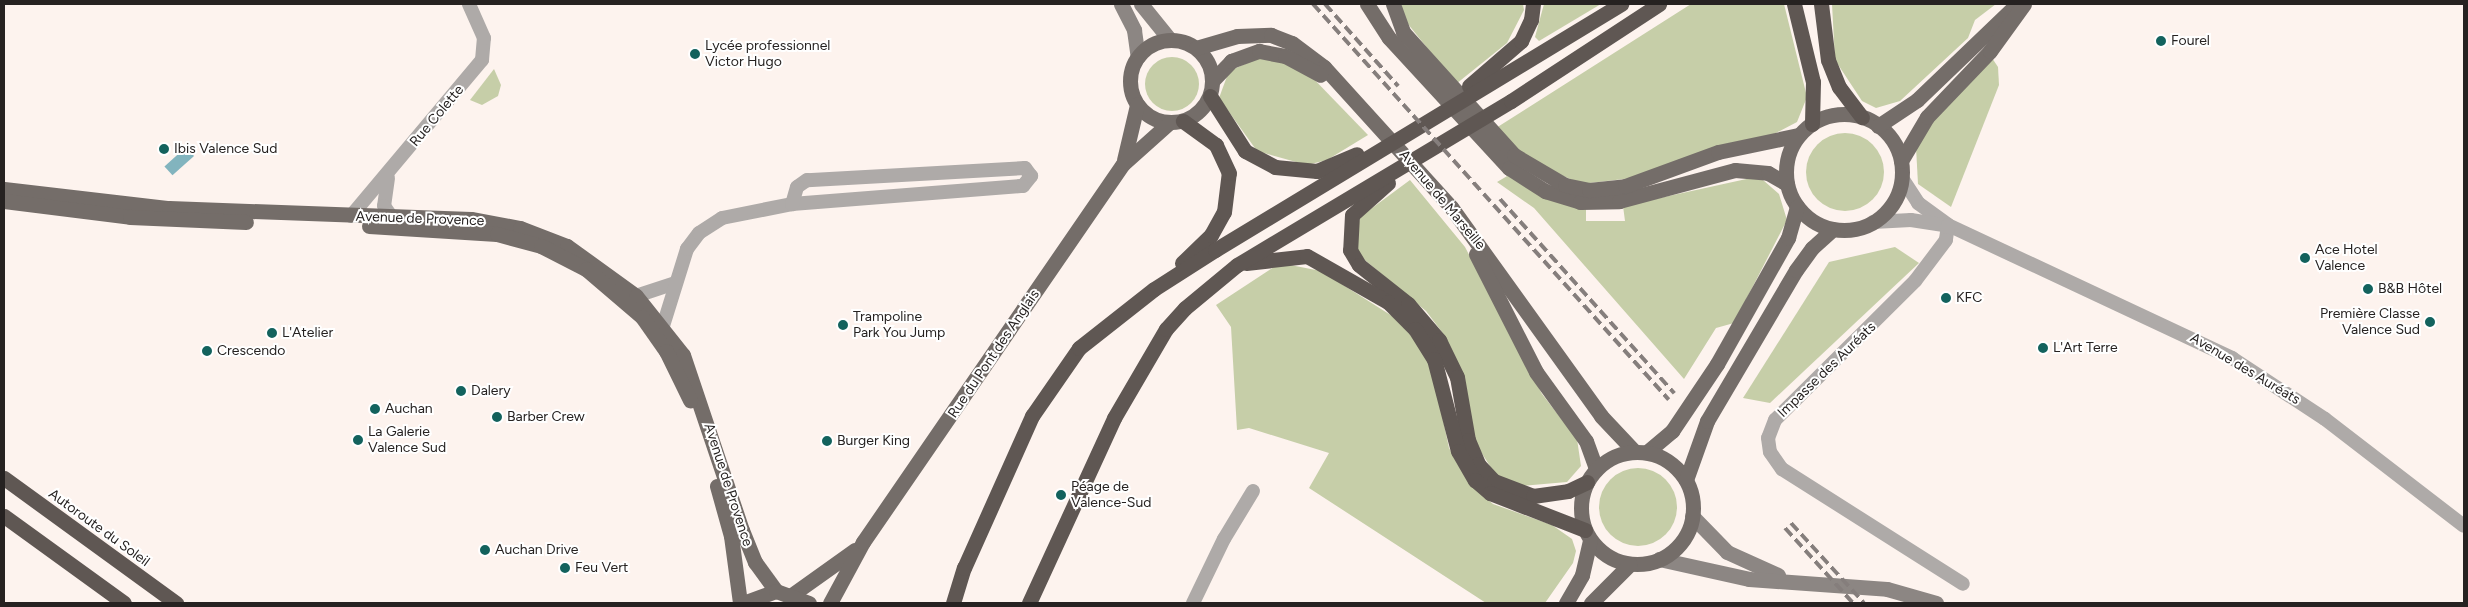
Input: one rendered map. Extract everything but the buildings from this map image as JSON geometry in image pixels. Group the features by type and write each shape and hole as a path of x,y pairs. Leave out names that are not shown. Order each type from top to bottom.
{"highway":[{"path":"1488,77 1520,41 1531,20 1532,4"},
{"path":"1154,289 1352,161 1407,133 1488,77 1621,4"},
{"path":"1029,603 1118,410 1166,329 1185,308 1237,265 1372,189 1453,135 1510,101 1659,4"},
{"path":"1586,52 1671,4"},
{"path":"1794,4 1813,82 1812,124"},
{"path":"1821,4 1828,60 1839,87 1862,117"},
{"path":"1210,96 1245,151 1261,162 1290,171 1317,171 1352,161"},
{"path":"953,603 964,568 1032,416 1055,377 1079,348 1154,289 1211,235 1228,192 1223,157 1204,134 1177,122"},
{"path":"1372,189 1352,215 1350,250 1359,265 1415,310 1440,340 1457,377 1468,440 1478,464 1494,481 1533,496 1568,491 1586,482"},
{"path":"1237,265 1307,256 1388,302 1415,329 1434,359 1458,451 1475,480 1490,493 1587,535"},
{"name":"Autoroute du Soleil","path":"4,478 176,603"},
{"path":"4,516 124,603"}],"main road":[{"path":"1120,4 1134,30 1138,57"},
{"path":"1141,4 1170,40 1196,48 1208,62 1212,80 1210,96 1199,111 1177,122 1152,117 1137,105 1130,76 1138,57 1146,48 1170,40"},
{"path":"1367,4 1389,38 1508,168 1545,191 1580,202 1619,201 1735,170 1768,173 1787,184"},
{"path":"1393,4 1403,32 1514,155 1565,186 1616,188 1718,152 1799,135"},
{"path":"1878,126 1916,100 2017,4"},
{"path":"1901,161 1927,117 1990,51 2024,4"},
{"name":"Avenue de Marseille","path":"1196,48 1237,36 1271,35 1292,43 1324,67 1451,207 1601,416 1641,452"},
{"name":"Avenue de Marseille","path":"1212,80 1238,57 1267,52 1306,65 1337,90 1469,242 1536,372 1586,441 1596,469"},
{"name":"Rue du Pont des Anglais","path":"1122,164 1137,105"},
{"path":"1659,559 1686,534 1692,516 1686,480 1707,422 1796,270 1812,248 1833,229 1873,222 1892,204 1902,178 1901,161 1889,135 1862,117 1837,115 1812,124 1799,135 1786,167 1787,184 1796,206 1806,217 1833,229"},
{"name":"Rue du Pont des Anglais","path":"830,603 863,542 1122,164 1177,122"},
{"name":"Avenue de Provence","path":"4,190 170,208 471,219 536,233 592,261 636,296 663,326 692,376 749,549 776,591"},
{"name":"Avenue de Provence","path":"4,201 130,216 473,230 541,246 586,269 642,317 680,376 731,536 741,603"},
{"path":"1566,603 1582,576 1587,535 1581,501 1586,482 1596,469 1607,460 1641,452 1672,431 1717,364 1788,238 1796,206"},
{"path":"1641,452 1663,458 1686,480"},
{"path":"1692,516 1726,552 1789,579"},
{"path":"1587,535 1614,560 1630,564 1659,559 1749,579 1789,579 1887,590 1936,603"},
{"name":"Rue du Pont des Anglais","path":"793,594 863,542"},
{"path":"1591,603 1630,564"},
{"path":"741,603 776,591 793,594 809,603"}],"street":[{"name":"Rue Colette","path":"352,216 390,173 482,60 484,38 469,4"},
{"path":"663,326 687,249 708,226 737,214 792,204 1024,186 1031,176 1025,168 808,180 797,187 792,204"},
{"path":"390,173 384,202 391,216"},
{"name":"Avenue des Auréats","path":"1902,178 1918,202 1948,225 2204,342 2325,419 2464,526"},
{"name":"Avenue des Auréats","path":"1873,222 1911,220 1948,225"},
{"name":"Impasse des Auréats","path":"1948,225 1946,240 1915,281 1775,420 1768,438 1770,452 1782,469 1963,584"},
{"path":"636,296 675,283"},
{"path":"1193,603 1224,539 1253,491"}],"green space":[{"path":"1401,4 1523,4 1524,10 1507,43 1456,84 1404,19"},
{"path":"1544,4 1601,4 1539,41 1535,37"},
{"path":"1691,4 1784,4 1807,97 1797,122 1774,134 1717,146 1641,177 1581,184 1530,161 1496,128"},
{"path":"1832,4 1996,4 1975,20 1968,38 1900,101 1876,108 1862,101 1835,60"},
{"path":"1172,57 1182,59 1191,65 1197,74 1199,84 1197,94 1191,103 1182,109 1172,111 1162,109 1153,103 1147,94 1145,84 1147,74 1153,65 1162,59"},
{"path":"1259,58 1277,60 1309,74 1368,135 1327,160 1307,165 1257,151 1219,98 1229,71"},
{"path":"1992,58 1998,67 1999,85 1951,207 1918,184 1916,147 1929,126"},
{"path":"494,69 501,85 498,96 482,105 470,100"},
{"path":"1845,133 1860,136 1877,150 1881,157 1884,172 1881,187 1867,204 1860,208 1845,211 1830,208 1813,194 1809,187 1806,172 1809,157 1823,140 1830,136"},
{"path":"1509,175 1543,196 1586,207 1586,221 1625,221 1623,206 1751,178 1763,180 1779,194 1787,220 1734,323 1716,328 1684,379 1534,208 1497,182"},
{"path":"1410,180 1465,247 1542,394 1577,439 1581,466 1567,482 1520,486 1495,474 1474,441 1463,378 1442,332 1426,311 1360,256 1355,244 1360,217"},
{"path":"1895,247 1919,263 1770,403 1743,398 1829,262"},
{"path":"1280,263 1321,271 1400,321 1431,363 1449,448 1470,484 1493,504 1552,525 1572,539 1576,551 1573,563 1545,603 1486,603 1309,488 1329,453 1249,428 1237,430 1231,327 1216,305"},
{"path":"1638,468 1653,471 1670,485 1674,492 1677,507 1674,522 1660,539 1653,543 1638,546 1623,543 1606,529 1602,522 1599,507 1602,492 1616,475 1623,471"}],"water":[{"path":"186,147 194,156 172,175 164,166"}],"railway":[{"path":"1313,4 1669,400"},
{"path":"1325,4 1398,86"},
{"path":"1500,199 1674,393"},
{"path":"1791,523 1864,603"},
{"path":"1785,528 1853,603"}],"place":[{"name":"Fourel","path":"2161,41"},
{"name":"Lycée professionnel Victor Hugo","path":"695,54"},
{"name":"Ibis Valence Sud","path":"164,149"},
{"name":"Ace Hotel Valence","path":"2305,258"},
{"name":"B&B Hôtel","path":"2368,289"},
{"name":"KFC","path":"1946,298"},
{"name":"Première Classe Valence Sud","path":"2430,322"},
{"name":"Trampoline Park You Jump","path":"843,325"},
{"name":"L'Atelier","path":"272,333"},
{"name":"L'Art Terre","path":"2043,348"},
{"name":"Crescendo","path":"207,351"},
{"name":"Dalery","path":"461,391"},
{"name":"Auchan","path":"375,409"},
{"name":"Barber Crew","path":"497,417"},
{"name":"La Galerie Valence Sud","path":"358,440"},
{"name":"Burger King","path":"827,441"},
{"name":"Péage de Valence-Sud","path":"1061,495"},
{"name":"Auchan Drive","path":"485,550"},
{"name":"Feu Vert","path":"565,568"}]}
